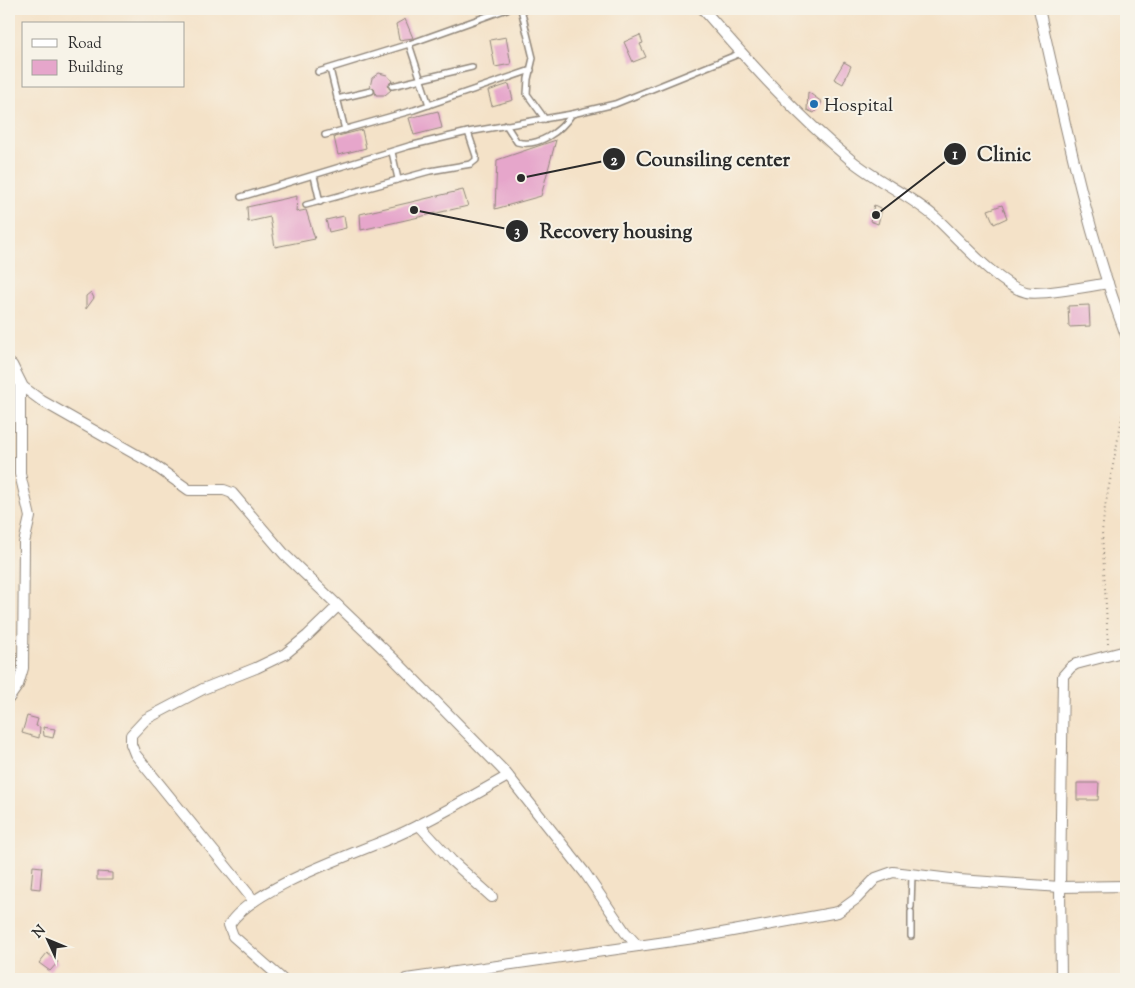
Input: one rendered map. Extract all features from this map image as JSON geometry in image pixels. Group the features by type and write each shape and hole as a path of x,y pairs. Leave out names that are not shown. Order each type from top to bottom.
{"street":[{"path":"703,9 741,53 800,114 852,161 929,213 1004,280 1028,293 1108,284"},
{"path":"1039,9 1078,176 1108,284 1126,335"},
{"path":"9,364 12,365 20,382 42,401 150,463 189,490 224,490 232,493 285,555 508,776 585,873 625,932 638,946"},
{"path":"9,698 18,686 22,668 24,543 30,517 20,474 20,382"},
{"path":"254,901 135,754 131,744 131,735 146,720 203,689 285,654 338,606"},
{"path":"1061,979 1060,886 1063,676 1071,667 1109,654 1126,651"},
{"path":"282,979 233,936 230,930 233,918 254,901 313,870 419,825 508,776"},
{"path":"419,825 452,861 492,897"},
{"path":"406,979 746,930 838,912 856,899 868,885 883,874 893,872 1060,886 1126,886"}],"lane":[{"path":"318,72 409,44 507,9"},
{"path":"521,9 534,58 528,78 528,94 545,119"},
{"path":"409,44 429,105"},
{"path":"241,197 392,152 468,132 572,114 615,104 741,53"},
{"path":"392,86 472,66"},
{"path":"330,69 345,130"},
{"path":"325,135 429,105 531,70"},
{"path":"338,99 371,91"},
{"path":"506,125 517,142 532,143 553,134 566,123 572,114"},
{"path":"306,205 398,179 474,162 476,156 468,132"},
{"path":"392,152 398,179"},
{"path":"314,176 320,202"},
{"path":"911,936 912,874"}],"path":[{"path":"1109,654 1102,532 1109,481 1126,397"}],"building":[{"path":"405,19 413,38 399,40 396,24"},
{"path":"640,35 643,43 640,44 646,57 633,62 624,42"},
{"path":"506,37 511,64 495,67 490,40"},
{"path":"844,62 851,66 843,84 834,79"},
{"path":"379,73 387,75 392,81 388,85 391,90 385,95 376,95 374,88 370,87 372,78"},
{"path":"509,84 513,100 492,106 488,91"},
{"name":"Hospital","path":"808,92 822,102 814,113 807,110"},
{"path":"438,111 442,128 414,135 409,118"},
{"path":"362,130 366,148 338,155 334,137"},
{"path":"556,140 541,196 495,209 497,160"},
{"path":"463,190 468,206 361,230 360,214"},
{"path":"297,196 296,212 306,210 315,239 275,247 270,217 248,222 247,207"},
{"path":"874,205 882,209 878,224 870,221"},
{"path":"1002,205 1007,218 994,224 988,210"},
{"path":"344,216 346,228 329,232 326,220"},
{"path":"91,292 94,298 86,309 86,296"},
{"path":"1089,305 1090,326 1069,327 1068,306"},
{"path":"27,716 38,719 36,726 40,727 39,738 22,733"},
{"path":"43,727 55,729 53,738 44,736"},
{"path":"1077,783 1099,783 1098,800 1077,800"},
{"path":"33,866 42,867 40,889 31,888"},
{"path":"97,872 112,873 112,880 97,880"},
{"path":"47,953 58,962 50,971 39,963"}],"place":[{"name":"Hospital","path":"814,104"},
{"name":"Counsiling center","path":"521,178"},
{"name":"Recovery housing","path":"414,210"},
{"name":"Clinic","path":"876,215"}]}
